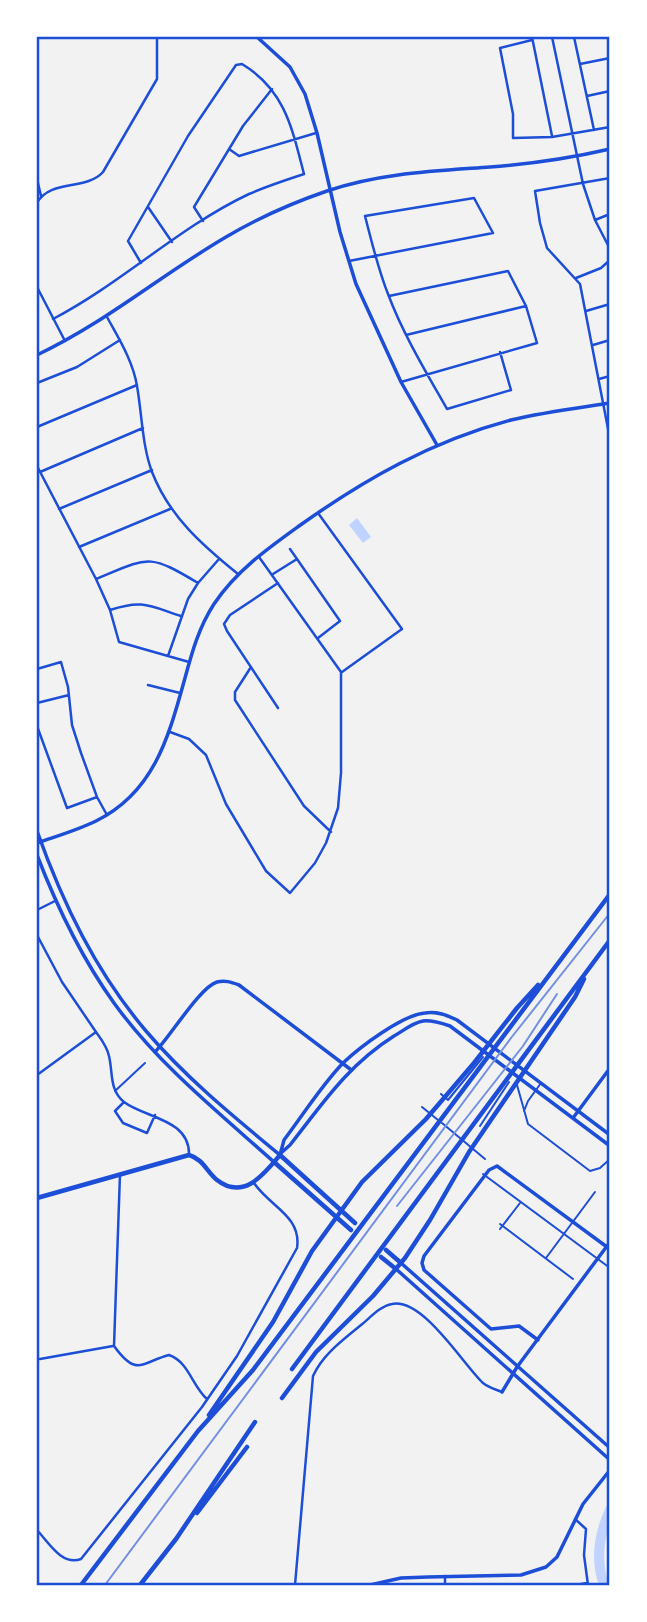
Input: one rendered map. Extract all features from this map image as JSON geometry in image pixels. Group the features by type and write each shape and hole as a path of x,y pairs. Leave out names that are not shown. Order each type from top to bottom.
{"main road":[{"path":"81,1585 198,1431 272,1322 312,1251 362,1182 426,1119 497,1039 610,894"},
{"path":"292,1369 610,940"},
{"path":"282,1398 316,1352 373,1296 401,1263 430,1220 468,1152 575,997 591,966"},
{"path":"198,1431 253,1370 436,1126 497,1039"},
{"path":"37,1198 189,1155 198,1158 217,1180 235,1187 254,1183 280,1155 355,1223"},
{"path":"274,1162 351,1230"},
{"path":"386,1250 401,1263"},
{"path":"381,1256 396,1269"},
{"path":"176,1539 255,1422"},
{"path":"141,1585 247,1447"}],"street":[{"path":"37,203 41,196 50,190 96,178 103,172 158,79 156,37"},
{"path":"257,37 290,66 308,101 349,261 364,304 401,382 437,444"},
{"path":"552,37 583,184 595,220 610,249"},
{"path":"574,37 594,130"},
{"path":"552,137 532,38 500,48 513,114 513,138 552,137 610,127"},
{"path":"580,64 610,58"},
{"path":"54,318 84,303 203,221 249,194 304,174 286,112 259,74 242,64 236,65 188,136 128,241 141,263"},
{"path":"203,221 194,207 243,126 272,89"},
{"path":"587,96 610,91"},
{"path":"229,149 239,156 317,133"},
{"path":"37,355 107,317 235,232 275,211 331,190 414,172 493,167 610,149"},
{"path":"610,178 536,191 547,248 554,259 580,284 610,439"},
{"path":"37,179 41,196"},
{"path":"349,261 375,256 480,235 493,233 474,198 365,216 375,256 388,296 447,410 511,390 500,352"},
{"path":"148,207 172,242"},
{"path":"595,220 610,214"},
{"path":"576,278 601,268 610,260"},
{"path":"388,296 508,271 526,306 537,343 401,382"},
{"path":"37,287 65,341"},
{"path":"586,311 610,304"},
{"path":"406,335 526,306"},
{"path":"107,317 132,367 152,470 171,509 200,544 237,574"},
{"path":"37,383 77,367 120,340"},
{"path":"593,345 610,340"},
{"path":"598,379 610,376"},
{"path":"37,427 137,384"},
{"path":"39,842 107,815 136,793 155,767 170,732 189,662 205,619 224,589 259,556 362,483 437,444 512,420 610,403"},
{"path":"40,472 143,428"},
{"path":"37,466 96,579 110,610 119,642 189,662"},
{"path":"59,509 152,470"},
{"path":"79,547 171,509"},
{"path":"318,513 402,629 341,672"},
{"path":"290,549 340,621 317,638"},
{"path":"170,732 189,739 206,755 226,804 259,860 266,871 290,893 315,863 331,832 338,808 341,672 259,556"},
{"path":"168,656 181,616 198,583 219,559"},
{"path":"273,575 297,559"},
{"path":"96,579 147,561 166,564 198,583"},
{"path":"278,583 225,619 227,631 278,708"},
{"path":"110,610 143,603 181,616"},
{"path":"37,669 61,662 69,695 72,724 97,797 107,815"},
{"path":"251,667 235,692 236,700 304,806 331,832"},
{"path":"148,685 180,693"},
{"path":"37,703 69,695"},
{"path":"37,726 67,808 97,797"},
{"path":"37,831 61,894 83,939 122,1000 160,1047 280,1155"},
{"path":"37,855 55,901 93,973 114,1004 155,1052 208,1104 274,1162"},
{"path":"37,910 55,901"},
{"path":"37,935 62,982 107,1048 115,1091 124,1102 171,1124 186,1140 190,1147 189,1155"},
{"path":"155,1052 205,988 216,982 228,981 239,985 351,1069"},
{"path":"280,1155 284,1140 342,1064 402,1022 425,1013 435,1013 457,1020 610,1135"},
{"path":"280,1155 351,1069 380,1045 412,1025 424,1021 437,1021 450,1026 610,1146"},
{"path":"37,1074 96,1031"},
{"path":"441,1094 448,1100 483,1057"},
{"path":"115,1091 145,1063"},
{"path":"573,1118 610,1068"},
{"path":"508,1069 520,1094 528,1125 586,1168 595,1171 610,1160"},
{"path":"480,1126 509,1083"},
{"path":"524,1112 528,1101 541,1083"},
{"path":"124,1102 115,1111 123,1123 148,1133 155,1115"},
{"path":"422,1107 485,1159"},
{"path":"120,1129 123,1123"},
{"path":"538,1340 519,1326 491,1329 424,1270 424,1256 489,1170 497,1166 607,1247"},
{"path":"120,1174 114,1346 137,1366 169,1355 177,1357 207,1399"},
{"path":"483,1174 610,1268"},
{"path":"37,1530 66,1561 81,1559 207,1399 237,1356 297,1248 299,1238 292,1221 259,1191 254,1183"},
{"path":"545,1259 595,1192"},
{"path":"521,1202 501,1227 573,1279"},
{"path":"295,1585 313,1376 324,1358 389,1304 410,1306 442,1335 484,1384 502,1392 517,1367 610,1242"},
{"path":"401,1263 610,1448"},
{"path":"396,1269 610,1460"},
{"path":"40,1359 114,1346"},
{"path":"370,1585 401,1578 521,1575 538,1571 557,1557 575,1519 610,1469"},
{"path":"575,1519 586,1528 584,1555 588,1584 575,1585"},
{"path":"445,1576 445,1585"}],"water":[{"path":"357,518 371,537 363,543 349,525"}],"waterway":[{"path":"604,1585 600,1547 610,1510"}],"railway":[{"path":"105,1585 511,1038 610,913"},
{"path":"397,1206 523,1046 557,994"}]}
